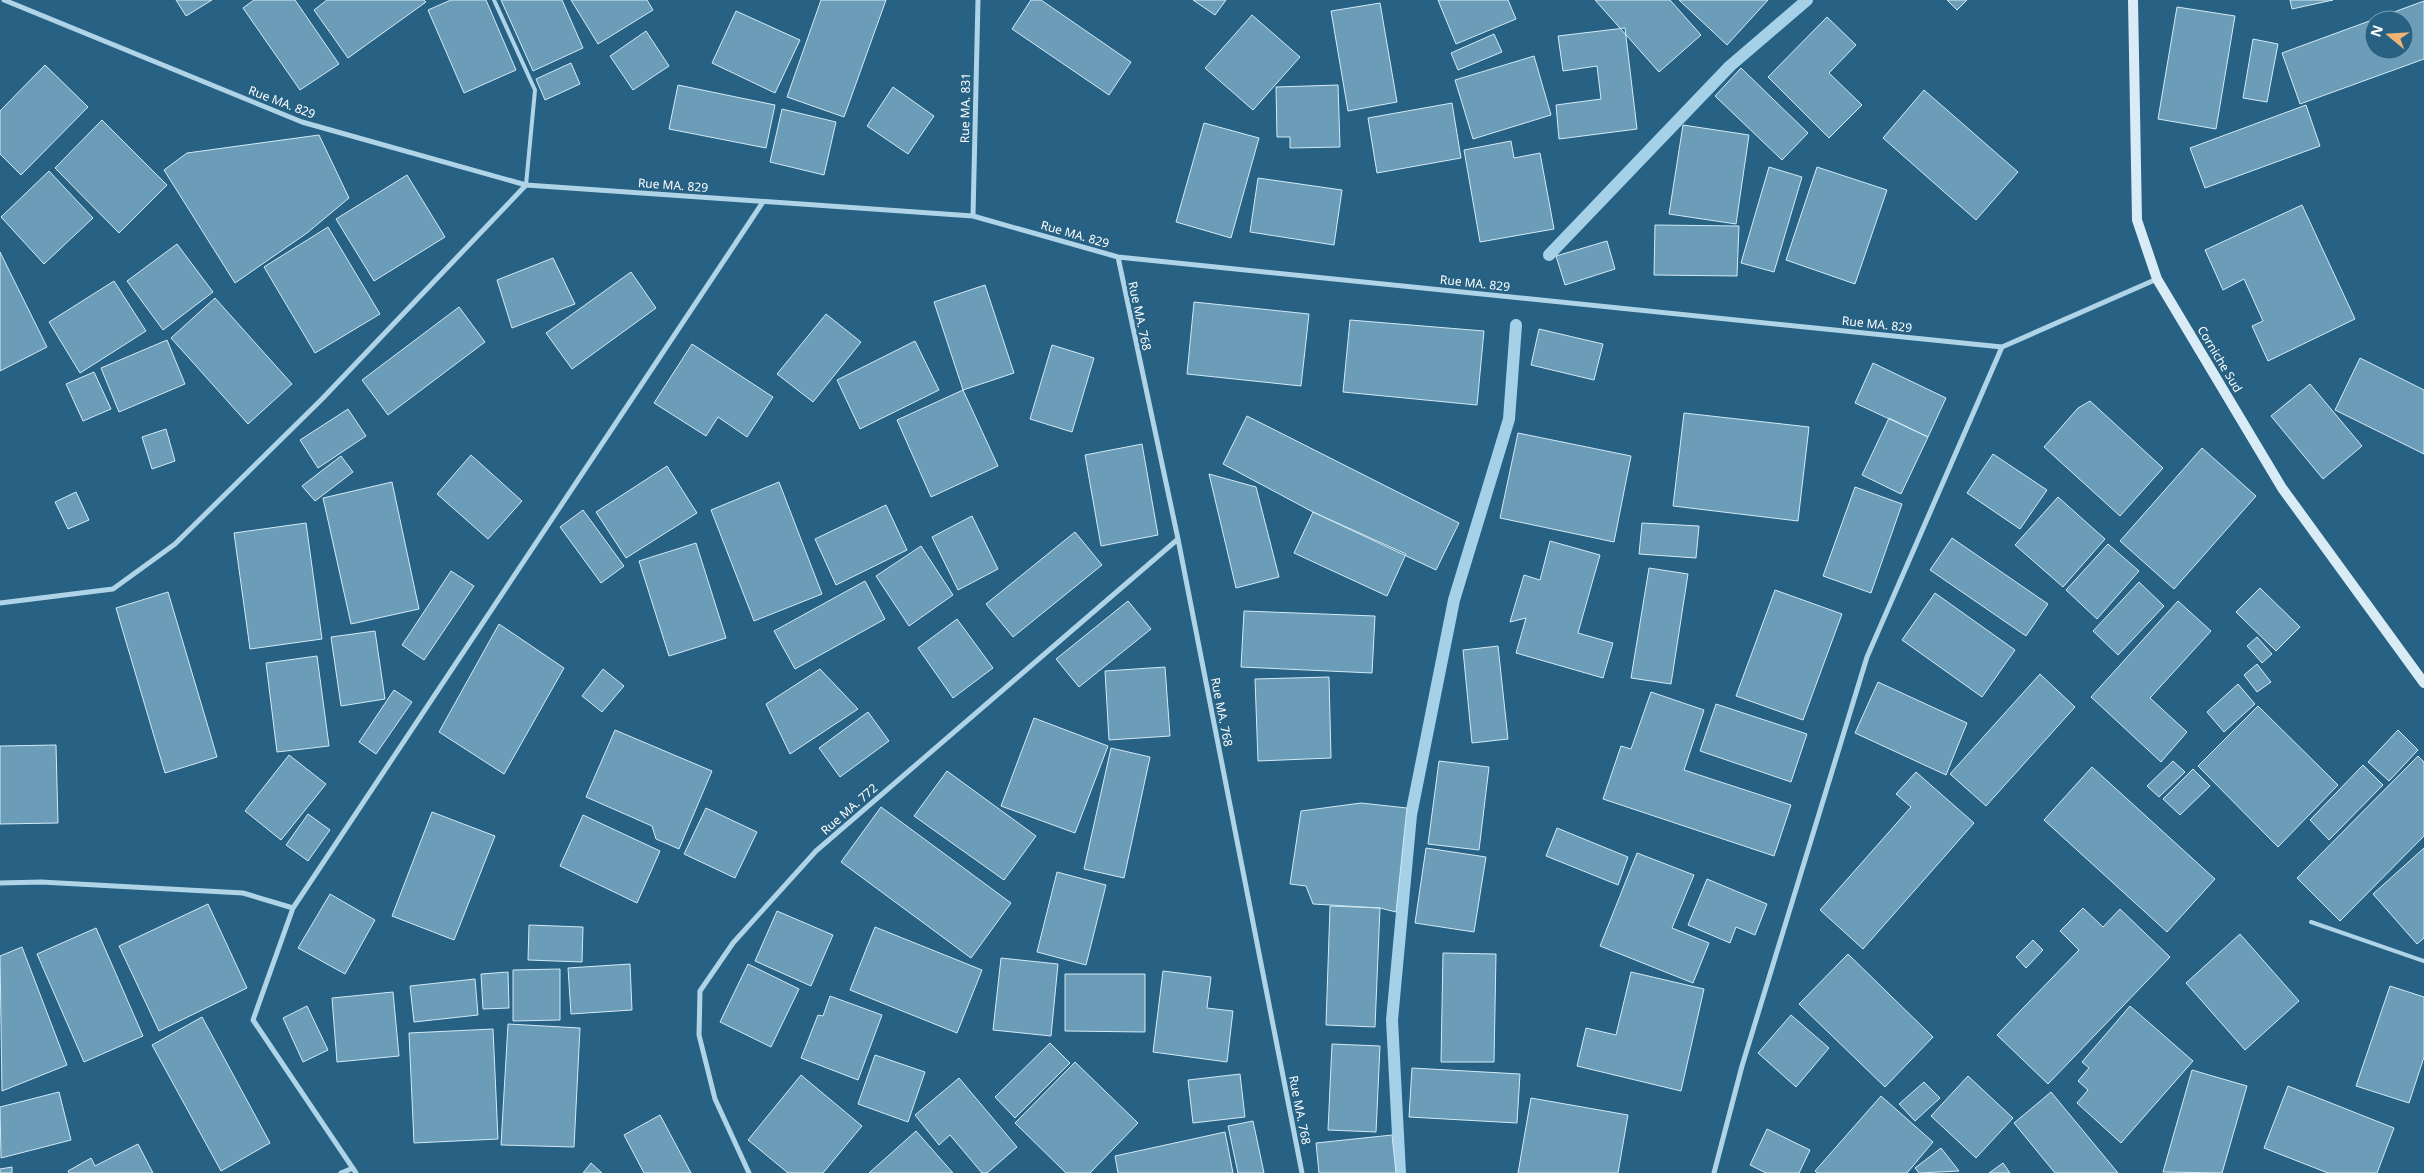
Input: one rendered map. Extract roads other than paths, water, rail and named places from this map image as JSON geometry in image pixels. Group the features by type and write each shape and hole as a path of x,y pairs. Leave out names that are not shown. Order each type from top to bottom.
{"main road":[{"name":"Corniche Sud","path":"2133,0 2137,220 2157,279 2282,488 2424,683"}],"street":[{"name":"Rue MA. 829","path":"4,0 302,122 526,185 973,216 1118,257 2002,347 2157,279"},
{"name":"Rue MA. 831","path":"973,216 978,0"},
{"path":"0,603 113,588 175,544 322,399 526,185"},
{"path":"340,1173 354,1170 253,1020 293,908 763,202"},
{"name":"Rue MA. 768","path":"1118,257 1178,539 1302,1173"},
{"path":"1714,1173 1742,1066 1867,657 2002,347"},
{"name":"Rue MA. 772","path":"749,1173 716,1099 699,1036 700,991 732,943 816,851 1178,539"},
{"path":"0,883 42,882 243,893 293,908"}],"lane":[{"path":"494,0 535,90 526,185"},
{"path":"2311,922 2424,961"}],"waterway":[{"path":"1549,255 1730,66 1807,0"},
{"path":"1400,1173 1392,1020 1411,815 1454,600 1509,419 1516,325"}]}
